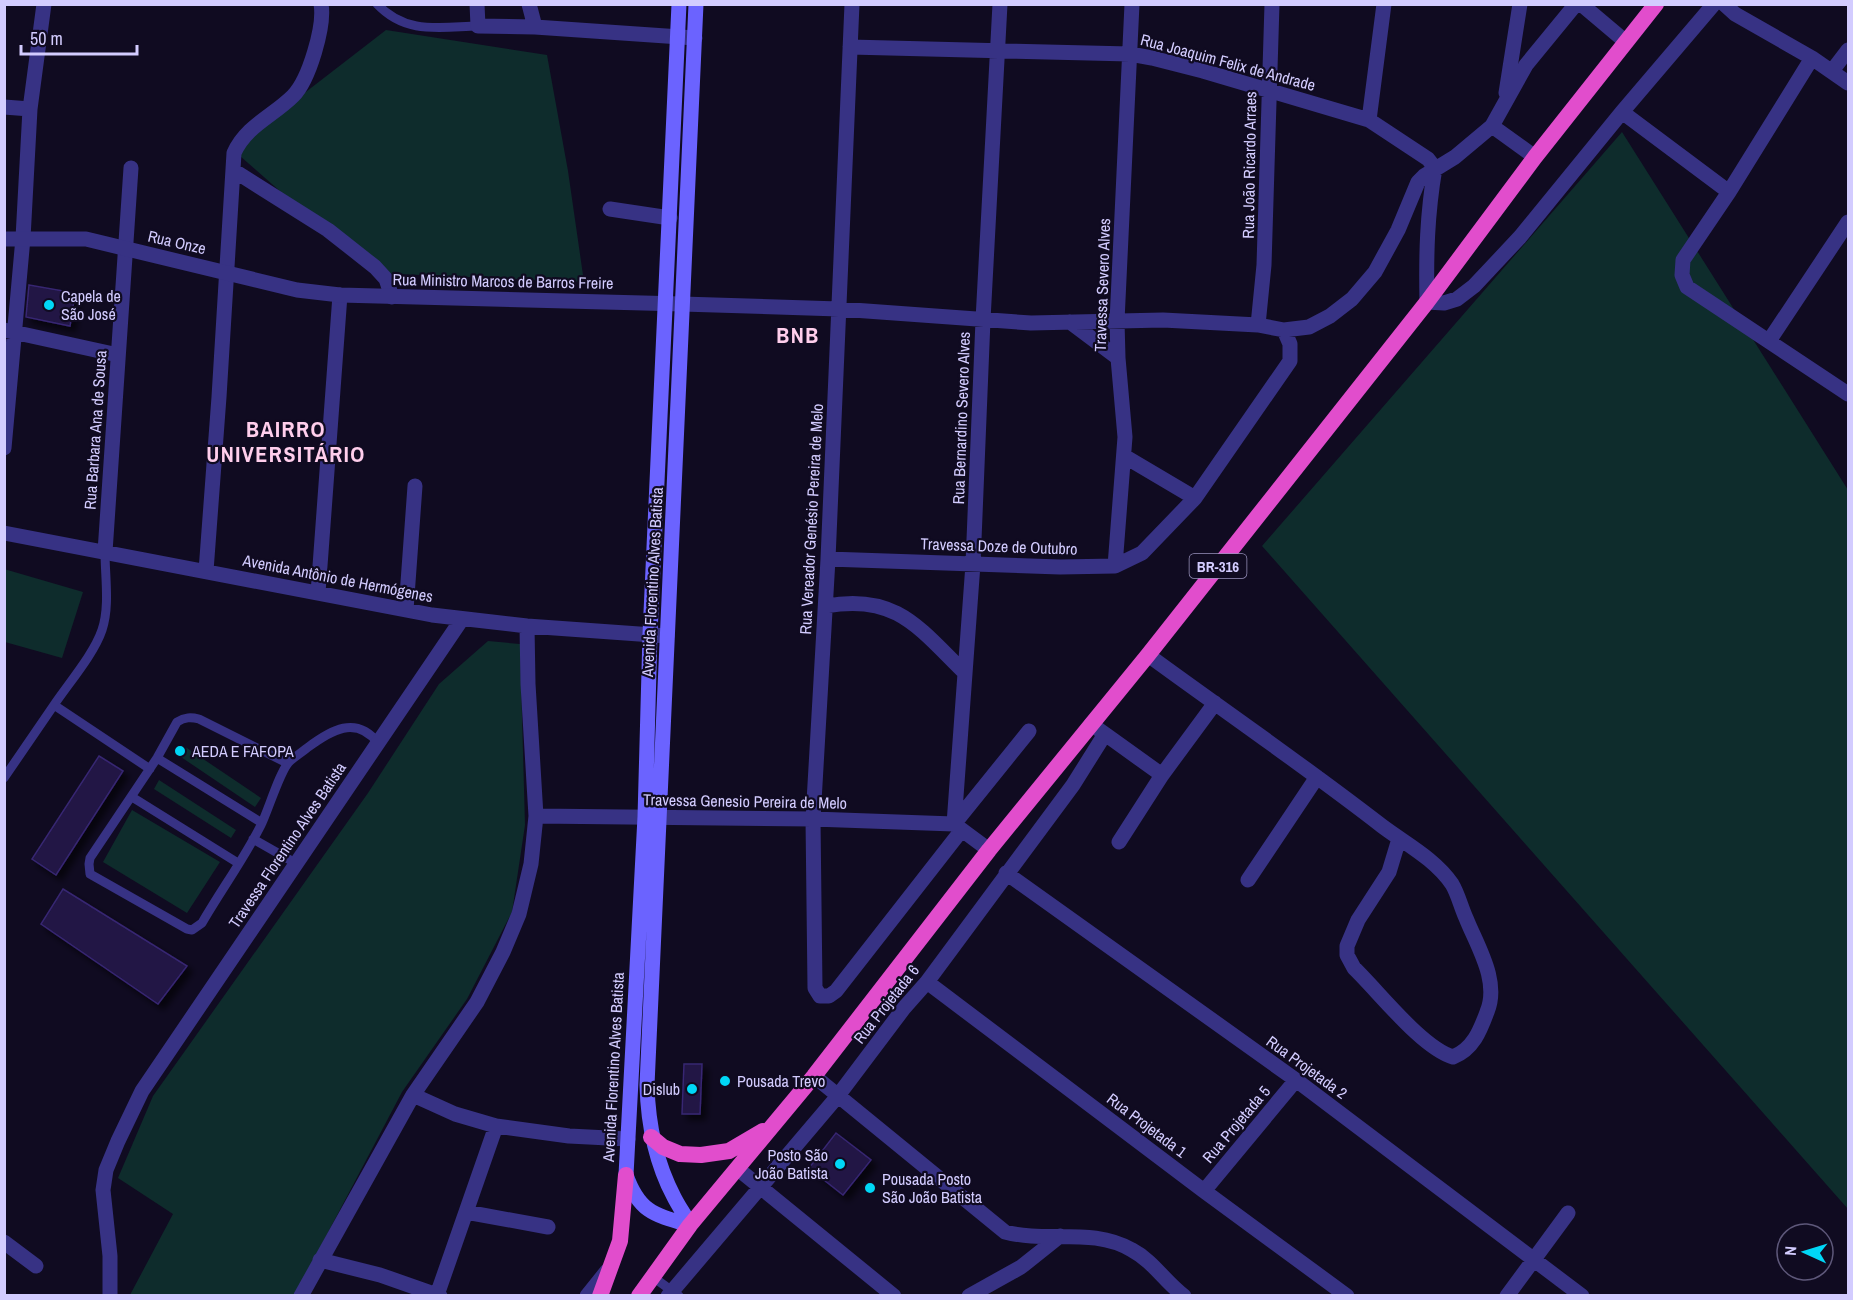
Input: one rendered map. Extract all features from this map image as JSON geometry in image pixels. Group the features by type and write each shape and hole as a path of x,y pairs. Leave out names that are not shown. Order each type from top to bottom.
{"highway":[{"name":"BR-316","path":"639,1296 690,1225 814,1076 989,850 1098,729 1148,655 1427,302 1535,157 1656,4"},
{"path":"651,1137 663,1147 680,1154 701,1155 729,1151 774,1124"},
{"path":"600,1296 620,1241 626,1175"}],"main road":[{"name":"Avenida Florentino Alves Batista","path":"680,4 650,634 652,817 647,1085 651,1137 661,1169 690,1225"},
{"name":"Avenida Florentino Alves Batista","path":"690,1225 649,1210 633,1195 626,1175 630,1083 667,636 696,4"},
{"path":"630,1083 647,1085"}],"street":[{"path":"4,448 9,412 9,331 23,238 30,109 44,4"},
{"path":"206,571 228,272 234,153 244,136 296,94 317,46 322,27 321,4"},
{"path":"477,4 478,26 535,27 695,38"},
{"path":"529,4 535,27"},
{"name":"Rua Vereador Genésio Pereira de Melo","path":"852,4 826,606 813,819 815,988 820,996 829,996 836,991 958,827"},
{"name":"Rua Bernardino Severo Alves","path":"958,827 1000,4"},
{"name":"Travessa Severo Alves","path":"1115,566 1125,437 1117,321 1132,4"},
{"name":"Rua João Ricardo Arraes","path":"1258,325 1264,265 1272,4"},
{"path":"1370,120 1384,4"},
{"path":"1504,105 1520,4"},
{"path":"1284,330 1309,327 1330,316 1352,299 1375,272 1398,230 1415,187 1424,176 1455,157 1492,126 1527,64 1576,4"},
{"path":"1581,4 1626,42"},
{"path":"1435,168 1426,244 1427,302 1444,303 1457,299 1474,285 1520,237 1714,4"},
{"path":"1724,4 1735,14 1812,58 1848,84"},
{"name":"Rua Joaquim Felix de Andrade","path":"850,47 1130,54 1203,71 1370,120 1428,159 1435,168"},
{"path":"1832,71 1848,50"},
{"path":"1812,58 1729,192 1683,260 1682,276 1687,287 1848,394"},
{"path":"4,107 30,109"},
{"path":"1622,112 1729,192"},
{"path":"1492,126 1535,157"},
{"name":"Rua Barbara Ana de Sousa","path":"105,552 131,168"},
{"path":"233,170 328,230 375,267 386,279 392,297"},
{"path":"610,209 670,218"},
{"path":"1769,341 1848,222"},
{"name":"Rua Onze","path":"4,238 86,239 297,290 340,295"},
{"path":"318,593 340,295"},
{"name":"Rua Ministro Marcos de Barros Freire","path":"340,295 666,302 839,309 1031,324 1163,320 1258,325 1284,330"},
{"path":"1070,322 1118,358"},
{"name":"Travessa Doze de Outubro","path":"828,560 1060,567 1115,566 1142,552 1195,498 1290,362 1290,344 1284,330"},
{"path":"9,331 118,355"},
{"path":"1124,456 1195,498"},
{"path":"406,610 415,486"},
{"name":"Avenida Antônio de Hermógenes","path":"4,532 462,620 667,636"},
{"path":"826,606 843,603 870,604 897,612 913,623 965,673"},
{"name":"Travessa Florentino Alves Batista","path":"110,1296 110,1256 103,1190 106,1170 142,1092 462,620"},
{"path":"301,1296 413,1095 477,1002 503,952 519,914 531,864 536,816 527,626"},
{"path":"1148,655 1420,852 1452,885 1487,968 1491,987 1490,1005 1468,1050 1453,1057 1442,1054 1425,1040 1354,968 1347,955 1347,946 1358,920 1389,872 1399,839"},
{"path":"1119,842 1162,775 1215,703"},
{"path":"1098,729 1162,775"},
{"name":"Rua Projetada 6","path":"673,1294 759,1187 837,1097 904,1008 927,982 1073,785 1098,729"},
{"path":"989,850 958,827 1029,731"},
{"path":"1248,880 1317,777"},
{"name":"Travessa Genesio Pereira de Melo","path":"536,816 813,819 958,827"},
{"name":"Rua Projetada 2","path":"1006,873 1296,1080 1582,1296"},
{"name":"Rua Projetada 1","path":"927,982 1347,1296"},
{"path":"814,1076 1005,1232 1021,1236 1108,1240 1130,1248 1144,1257 1184,1296"},
{"name":"Rua Projetada 5","path":"1204,1191 1296,1080"},
{"path":"413,1095 455,1114 496,1126 569,1136 628,1140"},
{"path":"320,1260 380,1275 439,1295 496,1126"},
{"path":"738,1169 894,1296"},
{"path":"466,1212 548,1227"},
{"path":"1507,1296 1568,1213"},
{"path":"969,1296 1021,1267 1060,1236"},
{"path":"4,1242 36,1266"},
{"path":"587,1296 610,1267"}],"lane":[{"path":"377,4 386,14 407,25 478,26"},
{"path":"4,778 95,644 102,630 106,610 105,552"},
{"path":"54,705 150,769"},
{"path":"287,763 199,719 190,717 177,722 150,769 90,858 90,874 192,930 202,923 254,839 287,763 322,737 345,728 363,730 378,743"},
{"path":"157,758 262,823"},
{"path":"132,797 238,863"},
{"path":"254,839 297,864"},
{"path":"653,1277 673,1294"}],"green space":[{"path":"386,30 547,55 568,171 584,282 373,273 232,149"},
{"path":"1622,132 1848,490 1848,1209 1262,546"},
{"path":"4,569 83,592 62,658 5,642"},
{"path":"488,641 520,644 525,825 512,912 467,999 402,1092 295,1295 130,1295 173,1214 118,1178 153,1096 368,793 439,684"},
{"path":"184,746 261,798 255,807 178,755"},
{"path":"159,780 236,830 231,838 154,789"},
{"path":"132,810 220,862 187,913 103,862"}],"building":[{"name":"Capela de São José","path":"29,285 75,293 70,326 26,317"},
{"path":"99,756 123,771 56,875 32,859"},
{"path":"63,889 187,966 158,1004 41,924"},
{"name":"Dislub","path":"684,1064 702,1064 700,1114 682,1114"},
{"name":"Posto São João Batista","path":"836,1133 871,1160 843,1195 809,1168"}],"place":[{"name":"Capela de São José","path":"49,305"},
{"name":"AEDA E FAFOPA","path":"180,751"},
{"name":"Pousada Trevo","path":"725,1081"},
{"name":"Dislub","path":"692,1089"},
{"name":"Posto São João Batista","path":"840,1164"},
{"name":"Pousada Posto São João Batista","path":"870,1188"}],"district":[{"name":"BNB","path":"798,335"},
{"name":"BAIRRO UNIVERSITÁRIO","path":"286,442"}]}
